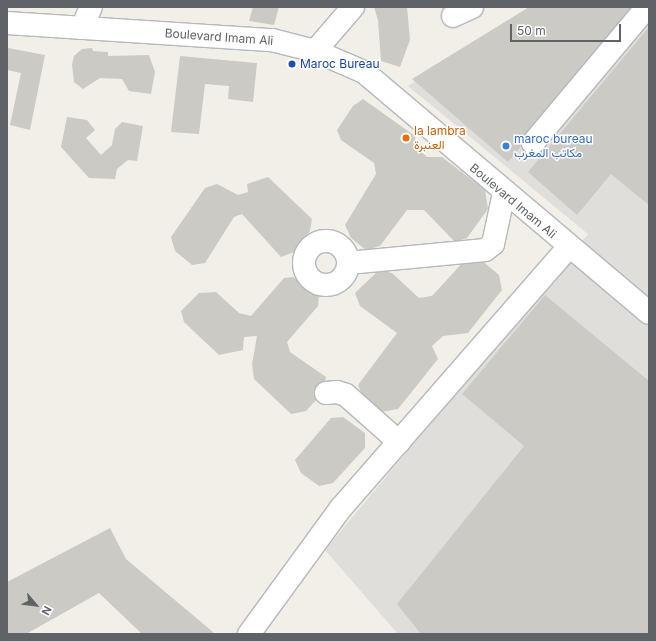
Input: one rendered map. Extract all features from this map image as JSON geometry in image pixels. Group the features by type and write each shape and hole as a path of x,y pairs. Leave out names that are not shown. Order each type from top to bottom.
{"street":[{"path":"82,28 91,7"},
{"path":"315,51 353,7"},
{"path":"533,143 647,7"},
{"name":"Boulevard Imam Ali","path":"7,23 272,40 315,51 364,72 568,248 649,313"},
{"path":"348,263 485,250 493,244 504,193"},
{"path":"249,634 341,508 568,248"},
{"path":"326,392 337,392 346,395 399,442"}],"shaded area":[{"path":"531,7 649,7 649,634 398,634 325,550 588,234 408,86"}],"building":[{"path":"253,7 279,7 274,25 249,21"},
{"path":"374,7 407,7 410,40 400,67 381,61 378,20"},
{"path":"529,7 637,7 508,162 412,79"},
{"path":"649,27 649,205 611,174 577,215 528,172"},
{"path":"8,48 45,55 30,130 10,125 21,73 7,70"},
{"path":"92,48 93,51 108,52 108,56 149,55 155,72 151,94 129,91 122,79 100,78 83,89 74,82 72,65 74,56 82,49"},
{"path":"180,56 257,63 253,102 228,99 229,86 205,84 199,134 171,132"},
{"path":"363,99 415,136 416,147 427,157 442,157 485,190 488,209 467,238 455,242 424,210 407,210 380,246 366,250 351,238 345,225 376,174 374,163 341,140 337,130 353,106"},
{"path":"67,117 87,120 95,130 86,138 101,155 112,145 115,129 122,122 143,126 137,161 128,160 117,169 115,179 89,178 61,147"},
{"path":"268,177 312,219 310,231 294,252 281,257 242,214 234,217 205,263 192,265 175,251 171,237 205,188 217,184 238,195 248,192 247,184"},
{"path":"480,259 499,275 502,290 468,333 443,336 432,346 438,359 398,409 381,412 362,394 358,385 397,333 360,306 355,293 379,270 392,273 419,298 432,296 465,260"},
{"path":"293,277 319,296 318,306 287,342 290,352 326,377 324,391 306,411 291,414 254,379 252,364 257,336 244,337 243,350 219,355 184,322 181,311 199,293 216,292 239,313 251,316 284,278"},
{"path":"545,295 649,381 649,634 421,634 397,604 524,446 462,394"},
{"path":"343,417 365,433 365,448 333,483 319,486 301,473 295,460 331,418"},
{"path":"110,528 126,559 213,632 212,634 142,634 99,593 26,634 7,634 7,582"}],"place":[{"name":"Maroc Bureau","path":"292,64"},
{"name":"la lambra العنبرة","path":"406,138"},
{"name":"maroc bureau مكاتب المغرب","path":"506,146"}]}
